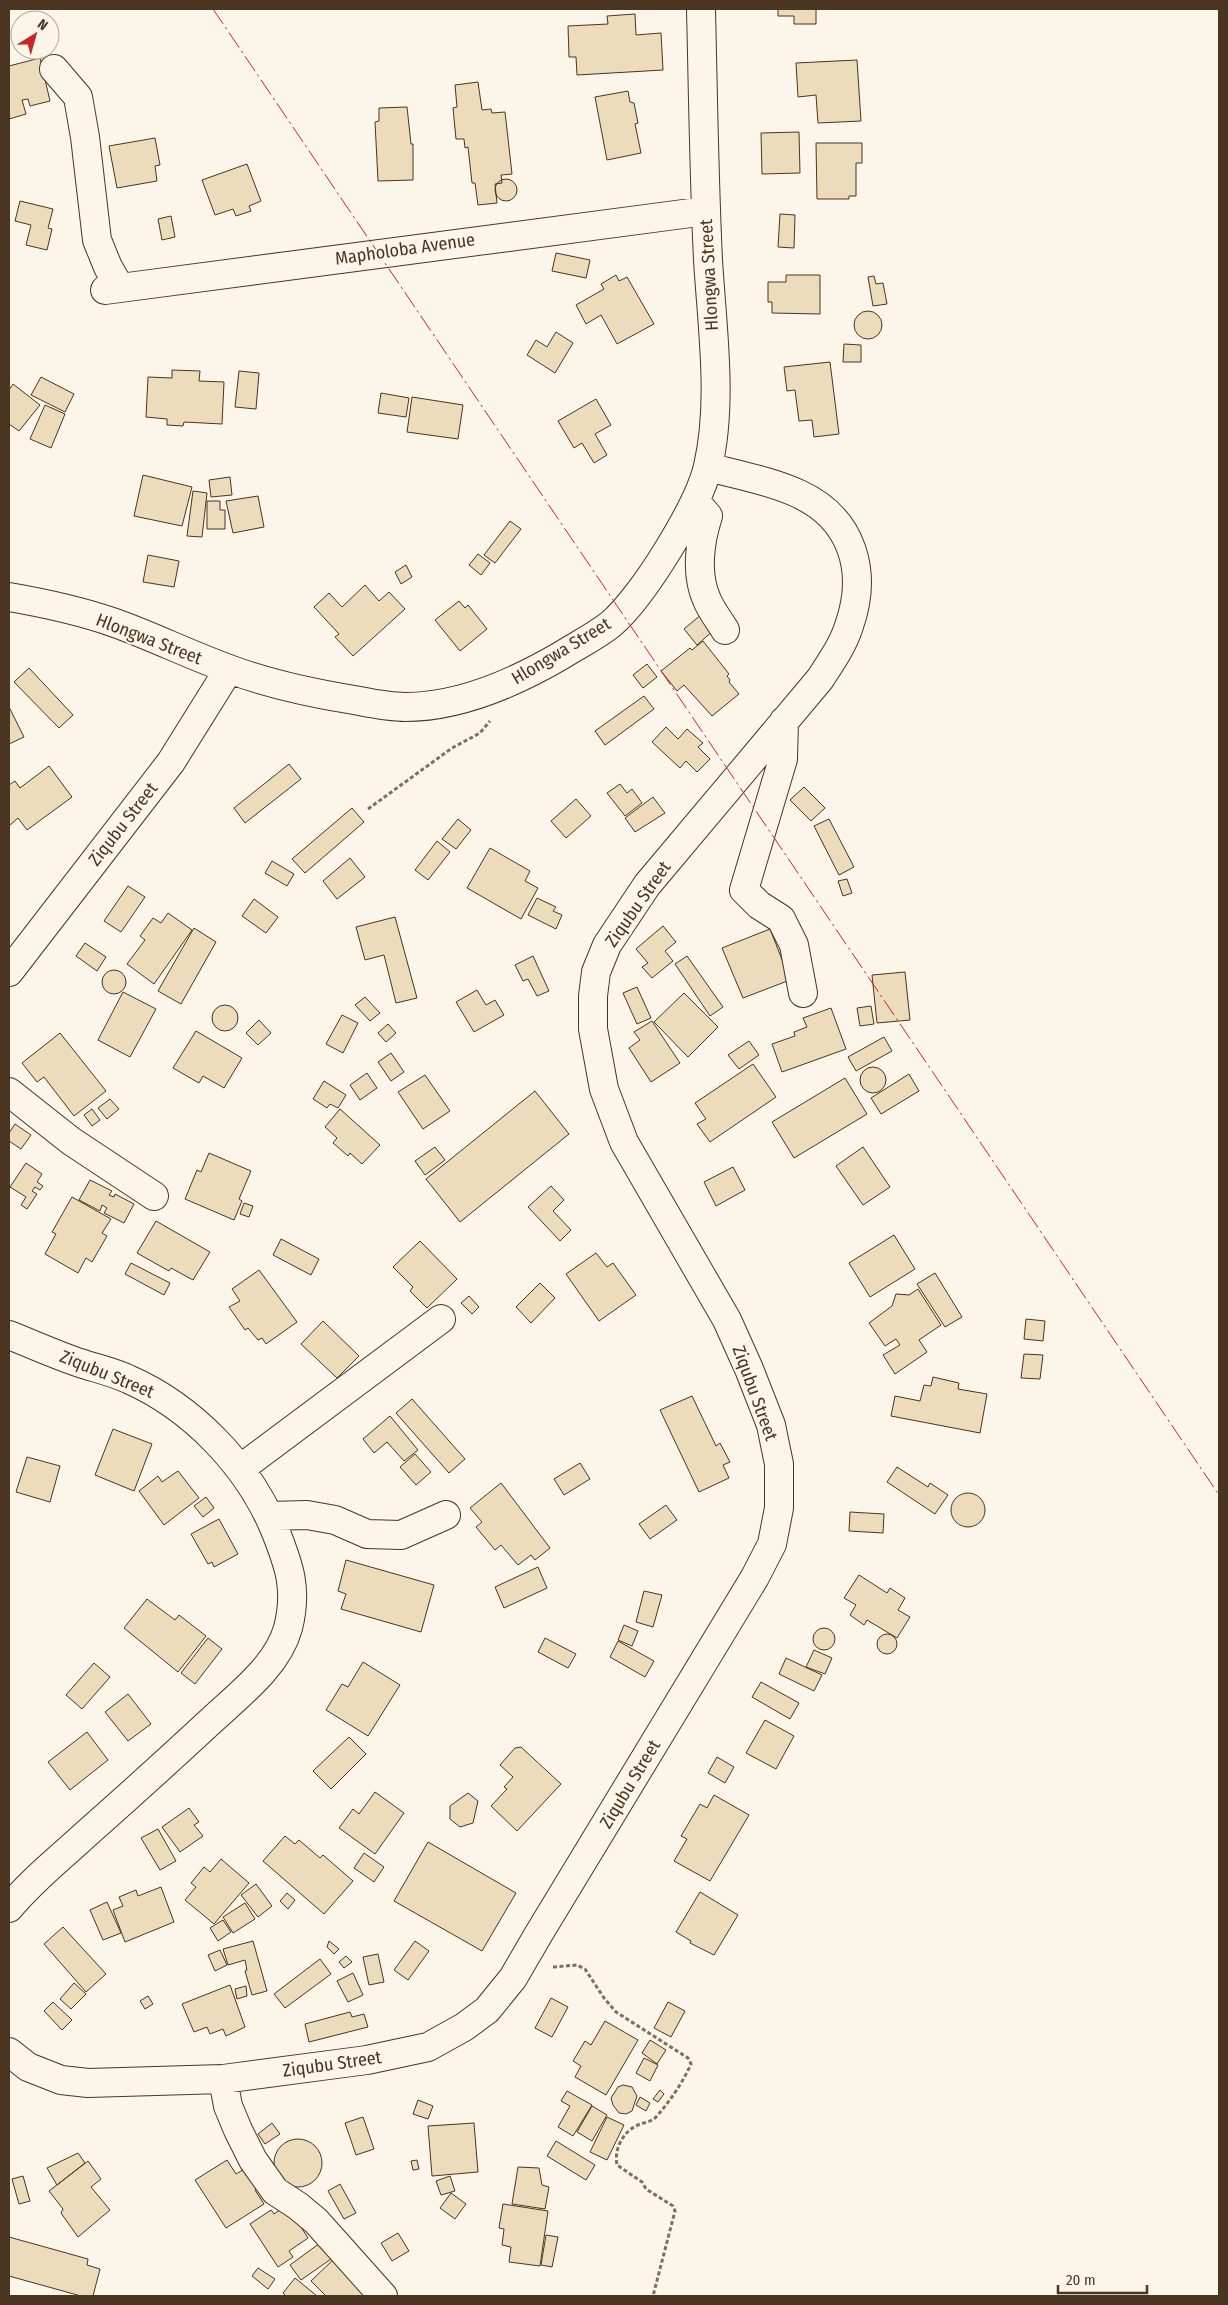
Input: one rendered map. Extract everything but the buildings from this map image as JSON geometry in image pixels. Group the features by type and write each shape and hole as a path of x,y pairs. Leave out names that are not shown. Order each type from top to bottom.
{"street":[{"name":"Hlongwa Street","path":"9,597 113,622 229,669 314,694 405,707 444,702 501,687 532,673 612,623 641,590 683,524 695,501 708,467 714,425 714,380 706,211 701,9"},
{"name":"Mapholoba Avenue","path":"54,69 78,97 85,137 96,240 108,267 113,289 706,211"},
{"name":"Ziqubu Street","path":"9,2052 28,2067 61,2080 88,2084 223,2079 367,2060 428,2047 464,2027 487,2010 513,1978 741,1602 772,1544 779,1508 779,1464 771,1426 749,1369 727,1320 624,1142 604,1089 593,1029 593,996 596,972 607,945 623,918 647,885 820,679 836,654 849,627 855,606 857,588 853,550 845,532 829,514 815,503 779,487 708,467"},
{"path":"695,501 708,516 700,541 701,573 706,599 725,630"},
{"name":"Ziqubu Street","path":"9,972 171,762 229,669"},
{"path":"784,721 782,759 744,890 759,905 781,919 794,945 804,993"},
{"path":"9,1092 71,1141 154,1196"},
{"path":"240,1469 441,1320"},
{"name":"Ziqubu Street","path":"9,1335 77,1362 127,1378 164,1397 211,1436 240,1469 269,1516 285,1552 291,1574 292,1588 287,1629 275,1653 258,1676 48,1869 9,1908"},
{"path":"269,1516 306,1515 335,1520 367,1534 401,1535 446,1515"},
{"path":"223,2079 228,2106 238,2130 253,2160 275,2191 316,2221 383,2296"}],"path":[{"path":"368,808 444,753 480,733 501,708 503,697 501,687"},
{"path":"520,1966 532,1968 577,1965 585,1969 604,1998 616,2012 688,2058 691,2064 686,2076 656,2118 629,2130 622,2138 615,2157 617,2165 642,2182 646,2189 673,2206 675,2211 653,2296"}],"power":[{"path":"213,9 1219,1495"}]}
